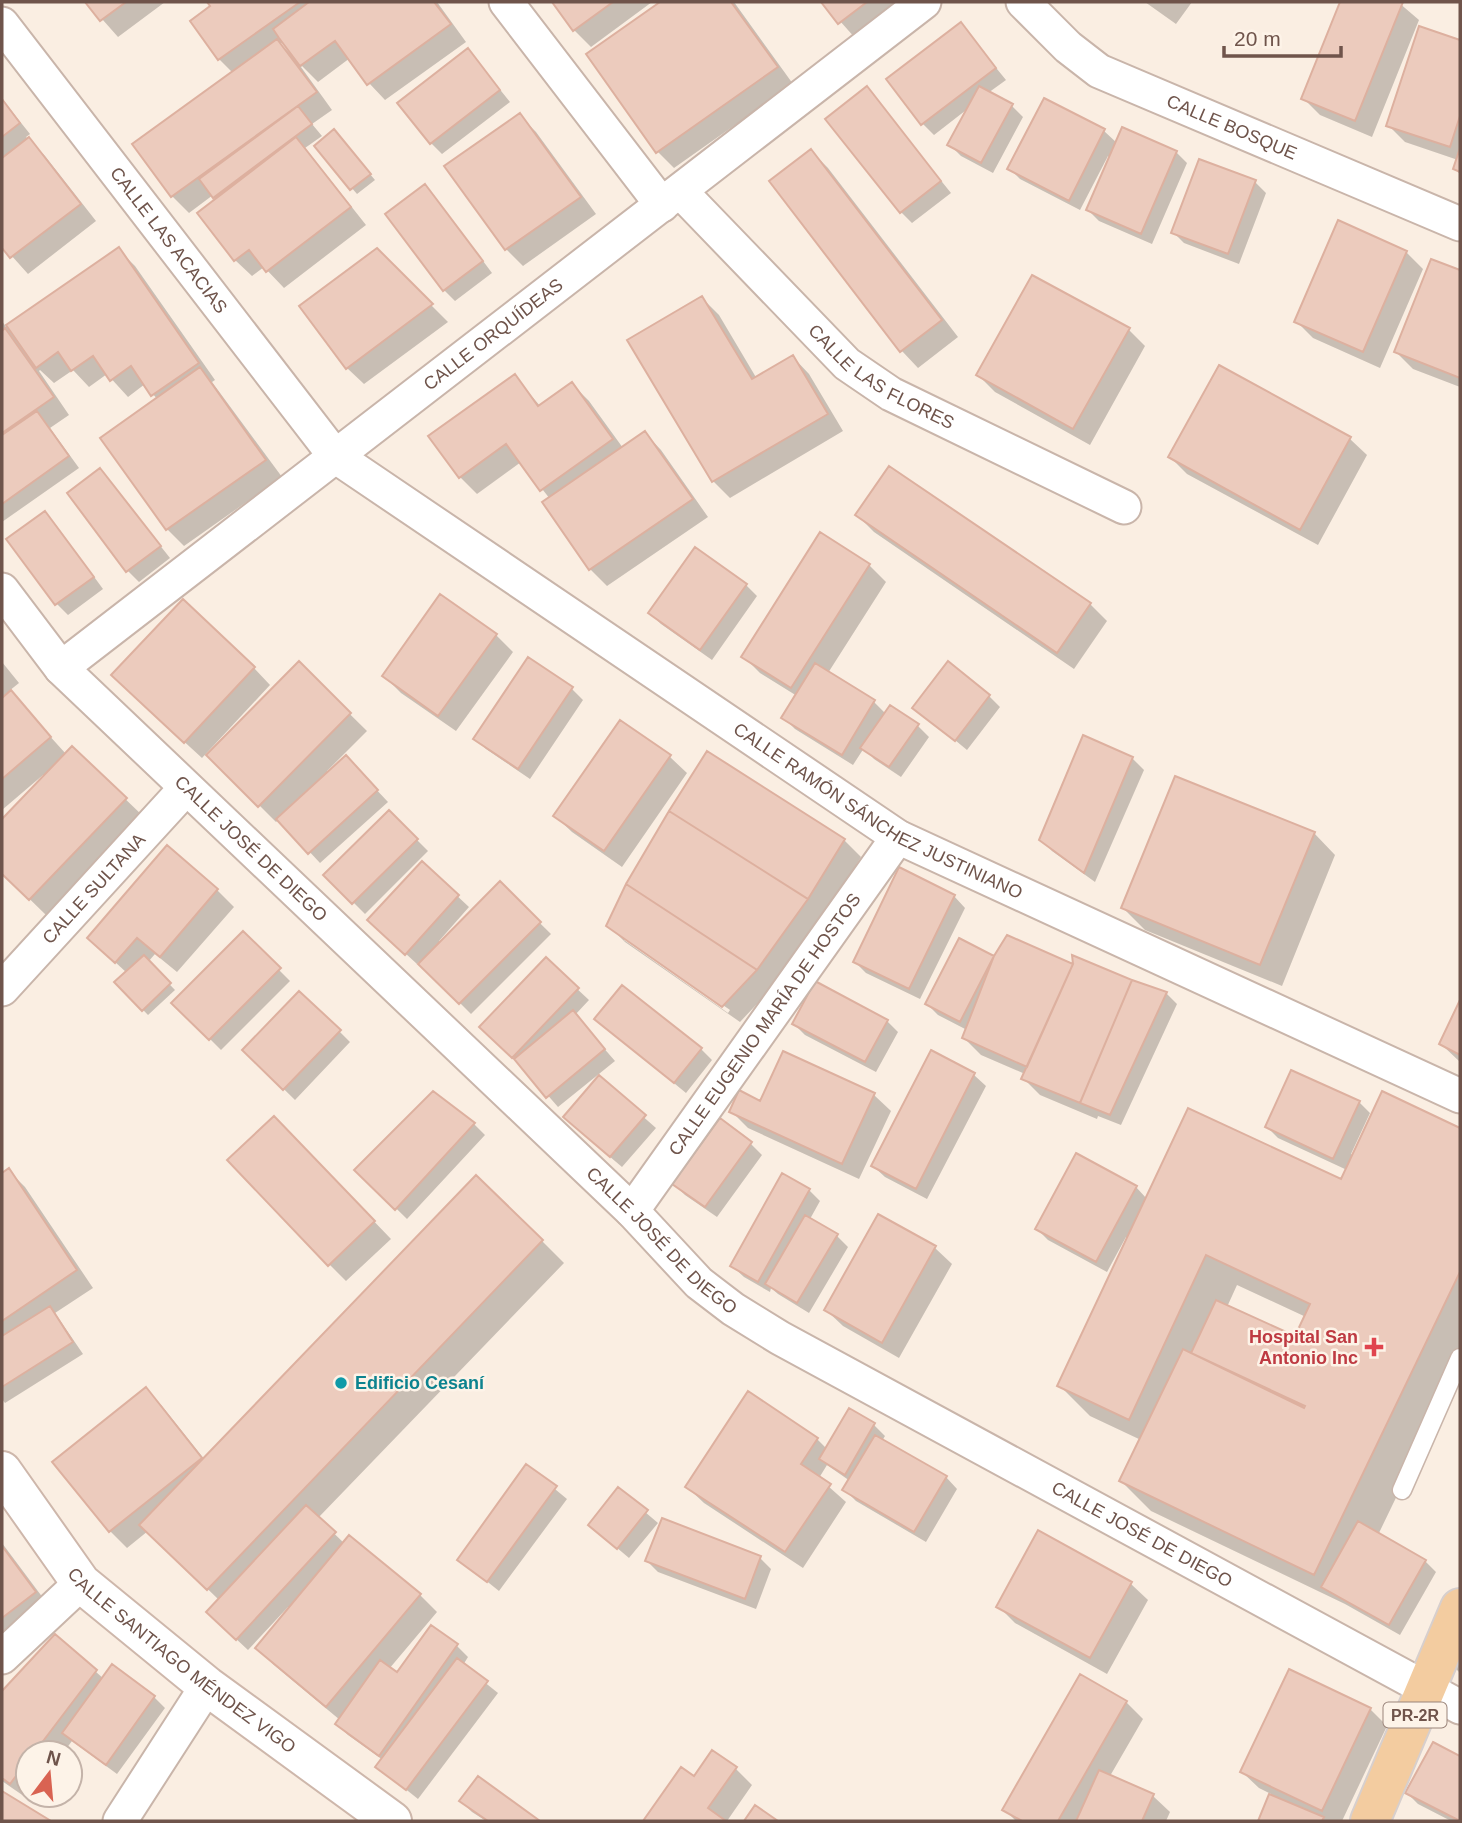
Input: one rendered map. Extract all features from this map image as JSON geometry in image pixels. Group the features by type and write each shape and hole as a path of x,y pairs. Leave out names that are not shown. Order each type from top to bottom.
{"main road":[{"name":"PR-2R","path":"1370,1821 1460,1608"}],"street":[{"name":"CALLE LAS FLORES","path":"506,2 671,198 848,364 891,394 1124,507"},
{"name":"CALLE ORQUÍDEAS","path":"61,668 924,2"},
{"name":"CALLE BOSQUE","path":"1023,2 1069,47 1099,71 1460,224"},
{"name":"CALLE LAS ACACIAS","path":"2,24 335,456"},
{"name":"CALLE RAMÓN SÁNCHEZ JUSTINIANO","path":"335,456 898,837 1460,1096"},
{"name":"CALLE JOSÉ DE DIEGO","path":"2,590 61,668 632,1211 699,1283 733,1309 780,1338 1460,1707"},
{"name":"CALLE SULTANA","path":"2,989 186,788"},
{"name":"CALLE EUGENIO MARÍA DE HOSTOS","path":"632,1211 898,837"},
{"name":"CALLE SANTIAGO MÉNDEZ VIGO","path":"2,1471 81,1583 207,1686 392,1821"},
{"path":"2,1657 81,1583"},
{"path":"120,1821 207,1686"}],"lane":[{"path":"1402,1490 1460,1357"}],"building":[{"path":"85,2 126,2 100,21"},
{"path":"207,2 300,2 218,60 190,21 210,6"},
{"path":"309,2 434,2 451,24 367,85 335,41 300,66 279,38 273,29"},
{"path":"552,2 613,2 573,31"},
{"path":"660,2 731,2 778,67 656,153 586,54"},
{"path":"821,2 867,2 838,24"},
{"path":"1340,2 1403,2 1355,121 1301,99"},
{"path":"961,22 996,68 921,125 886,79"},
{"path":"1419,26 1460,40 1460,116 1450,147 1386,126"},
{"path":"277,39 317,92 171,197 132,144"},
{"path":"468,48 500,90 430,144 397,103"},
{"path":"867,86 941,181 900,213 825,119"},
{"path":"979,86 1013,104 981,163 947,145"},
{"path":"1044,98 1105,129 1069,201 1007,169"},
{"path":"2,99 20,123 2,137"},
{"path":"298,106 312,124 213,198 199,179"},
{"path":"520,113 581,197 505,250 444,166"},
{"path":"1122,127 1177,151 1141,234 1086,210"},
{"path":"334,129 371,174 350,190 314,146"},
{"path":"29,137 81,204 10,258 2,248 2,158"},
{"path":"296,137 351,207 266,272 249,250 234,261 197,213"},
{"path":"1460,148 1460,172 1453,169"},
{"path":"811,149 942,320 900,352 769,181"},
{"path":"1199,159 1256,180 1228,254 1171,233"},
{"path":"425,184 483,261 443,291 385,214"},
{"path":"1338,220 1407,251 1363,352 1294,322"},
{"path":"119,247 199,363 151,396 131,366 110,381 93,356 71,371 58,352 36,368 6,325"},
{"path":"377,248 433,304 346,369 299,306"},
{"path":"1431,259 1460,270 1460,378 1394,352"},
{"path":"1032,275 1130,328 1073,429 976,375"},
{"path":"702,296 752,379 793,355 828,414 712,482 627,340"},
{"path":"5,328 54,397 2,433 2,331"},
{"path":"1219,365 1351,437 1300,530 1168,457"},
{"path":"200,367 266,460 166,530 100,438"},
{"path":"515,374 538,406 572,382 613,439 540,491 506,444 459,478 428,436"},
{"path":"37,411 69,456 2,504 2,435"},
{"path":"645,431 693,499 589,570 542,502"},
{"path":"889,466 1091,603 1057,653 855,515"},
{"path":"100,468 161,546 126,572 67,493"},
{"path":"45,511 94,577 55,605 6,539"},
{"path":"820,532 870,564 791,688 741,657"},
{"path":"695,547 747,584 700,650 648,613"},
{"path":"440,594 497,634 438,716 382,676"},
{"path":"183,599 255,667 184,743 111,675"},
{"path":"528,657 573,687 518,769 473,739"},
{"path":"299,661 351,713 258,807 206,755"},
{"path":"948,661 990,695 955,741 912,708"},
{"path":"815,663 875,700 842,755 781,718"},
{"path":"11,690 51,737 2,779 2,698"},
{"path":"890,705 919,724 889,767 860,748"},
{"path":"620,720 671,755 604,851 553,816"},
{"path":"1083,735 1133,757 1084,873 1039,840"},
{"path":"72,746 127,798 29,900 2,874 2,819"},
{"path":"707,751 845,839 808,899 669,811"},
{"path":"346,755 378,790 308,854 276,819"},
{"path":"1175,776 1315,832 1260,965 1121,908"},
{"path":"389,810 418,839 352,904 323,875"},
{"path":"669,811 808,899 757,970 626,884"},
{"path":"167,845 218,889 160,957 137,938 115,963 87,938"},
{"path":"422,861 459,895 405,955 367,920"},
{"path":"899,867 955,895 909,989 853,962"},
{"path":"500,881 541,922 459,1004 418,964"},
{"path":"626,884 757,970 722,1007 606,926"},
{"path":"243,931 281,968 209,1040 171,1003"},
{"path":"1007,935 1073,964 1027,1067 962,1038 994,956"},
{"path":"959,938 994,956 960,1022 925,1004"},
{"path":"144,955 171,983 142,1011 114,982"},
{"path":"1072,955 1132,980 1080,1103 1021,1079 1073,964"},
{"path":"546,957 579,988 512,1058 479,1027"},
{"path":"1132,980 1167,992 1110,1115 1080,1103"},
{"path":"815,981 888,1020 865,1062 792,1024"},
{"path":"622,985 702,1048 674,1083 594,1019"},
{"path":"299,991 341,1030 283,1090 242,1050"},
{"path":"1460,1000 1460,1055 1439,1044"},
{"path":"573,1010 605,1049 546,1098 514,1059"},
{"path":"931,1050 975,1073 916,1189 871,1166"},
{"path":"783,1051 875,1093 842,1164 729,1112 739,1090 760,1101"},
{"path":"1291,1070 1360,1101 1333,1159 1265,1127"},
{"path":"599,1075 646,1115 610,1157 563,1117"},
{"path":"433,1091 475,1123 395,1210 354,1170"},
{"path":"1382,1091 1460,1128 1460,1272 1314,1575 1119,1481 1183,1349 1191,1353 1216,1300 1295,1336 1310,1304 1206,1255 1129,1420 1057,1386 1188,1108 1341,1179","holes":["1195,1355 1305,1406 1304,1408"]},
{"path":"274,1116 375,1221 328,1266 227,1160"},
{"path":"720,1118 752,1142 705,1207 672,1184"},
{"path":"1076,1153 1137,1186 1096,1262 1035,1229"},
{"path":"9,1168 77,1270 2,1321 2,1173"},
{"path":"782,1173 810,1189 758,1282 730,1266"},
{"name":"Edificio Cesaní","path":"476,1175 543,1240 207,1590 139,1525"},
{"path":"878,1214 936,1246 882,1343 824,1310"},
{"path":"805,1215 838,1234 797,1303 765,1284"},
{"path":"50,1306 73,1342 2,1387 2,1336"},
{"path":"146,1387 202,1458 109,1532 52,1462"},
{"path":"748,1391 818,1438 801,1464 831,1484 785,1552 685,1487"},
{"path":"849,1408 875,1423 845,1475 819,1459"},
{"path":"875,1435 947,1476 914,1532 842,1490"},
{"path":"526,1464 557,1486 487,1582 457,1560"},
{"path":"618,1487 648,1510 617,1549 588,1525"},
{"path":"306,1505 336,1532 236,1640 206,1612"},
{"path":"662,1518 761,1556 745,1599 645,1561"},
{"path":"1358,1521 1426,1560 1389,1625 1321,1587"},
{"path":"1038,1530 1132,1582 1090,1658 996,1607"},
{"path":"349,1535 421,1594 326,1707 255,1648"},
{"path":"2,1546 36,1592 2,1618"},
{"path":"431,1625 458,1644 379,1756 335,1724 380,1660 397,1672"},
{"path":"55,1634 97,1670 45,1739 14,1739 14,1779 10,1784 2,1778 2,1691"},
{"path":"457,1658 488,1681 406,1790 375,1767"},
{"path":"112,1664 155,1696 106,1765 84,1749 84,1739 70,1739 62,1733"},
{"path":"1289,1669 1371,1708 1322,1811 1240,1772"},
{"path":"1080,1674 1127,1701 1058,1821 1022,1821 1002,1810"},
{"path":"1433,1742 1460,1756 1460,1821 1405,1793"},
{"path":"712,1750 737,1767 708,1808 726,1821 643,1821 681,1767 694,1776"},
{"path":"1099,1770 1154,1794 1142,1821 1076,1821"},
{"path":"478,1776 540,1821 488,1821 459,1801"},
{"path":"2,1791 14,1798 14,1809 31,1809 51,1821 2,1821"},
{"path":"1269,1794 1324,1817 1322,1821 1258,1821"},
{"path":"755,1805 778,1821 744,1821"}],"place":[{"name":"Hospital San Antonio Inc","path":"1374,1347"},
{"name":"Edificio Cesaní","path":"341,1383"}]}
